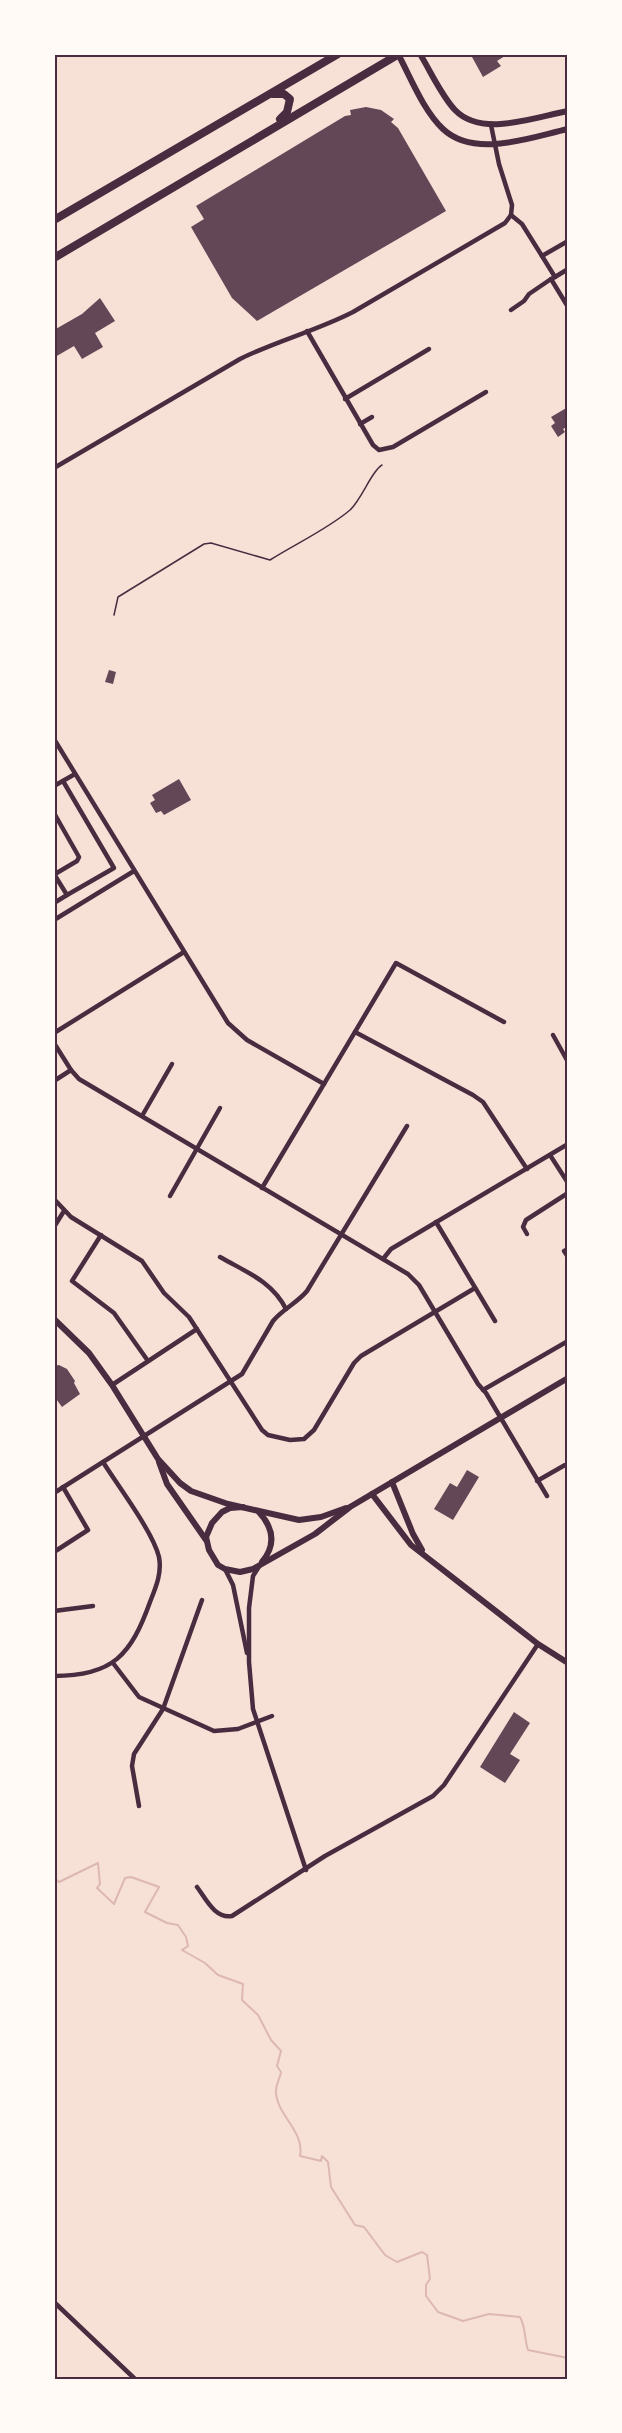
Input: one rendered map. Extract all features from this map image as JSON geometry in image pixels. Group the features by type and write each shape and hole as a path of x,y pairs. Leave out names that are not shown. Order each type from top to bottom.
{"main road":[{"path":"54,220 338,54"},
{"path":"54,258 398,54"},
{"path":"268,130 287,112 290,102 284,94 269,95"}],"street":[{"path":"398,54 430,112 444,130 457,139 470,143 494,143 568,129"},
{"path":"420,54 454,109 472,122 491,124 568,111"},
{"path":"54,468 240,358 268,345 332,322 365,306 505,223 511,216 512,205 494,143 491,124"},
{"path":"511,216 522,224 542,256 568,307"},
{"path":"542,256 568,241"},
{"path":"511,310 524,302 528,294 568,269"},
{"path":"307,331 360,424 373,445 379,450 385,450 486,392"},
{"path":"345,399 429,349"},
{"path":"360,424 372,417"},
{"path":"54,738 222,1013 238,1033 324,1084"},
{"path":"54,786 75,774"},
{"path":"54,903 114,868 63,781"},
{"path":"54,814 79,857 77,861 55,874 67,895"},
{"path":"54,920 134,871"},
{"path":"54,1033 184,952"},
{"path":"262,1188 396,963 504,1022"},
{"path":"355,1032 483,1102 527,1169"},
{"path":"553,1035 568,1062"},
{"path":"54,1043 79,1079 414,1279 547,1496"},
{"path":"142,1116 172,1064"},
{"path":"54,1081 71,1070"},
{"path":"170,1196 220,1108"},
{"path":"54,1493 230,1382 247,1368 273,1321 299,1301 307,1291 407,1126"},
{"path":"383,1259 389,1251 568,1144"},
{"path":"550,1155 568,1183"},
{"path":"527,1234 522,1227 526,1220 568,1193"},
{"path":"54,1199 64,1211 142,1261 164,1293 189,1317 250,1414 268,1435 290,1440 304,1439 314,1430 358,1359 475,1288"},
{"path":"54,1227 64,1211"},
{"path":"436,1222 495,1322"},
{"path":"101,1234 72,1281 114,1313 148,1361"},
{"path":"568,1249 564,1251 568,1257"},
{"path":"220,1257 270,1286 280,1296 286,1309"},
{"path":"54,1319 83,1346 112,1385 158,1459 180,1483 191,1491 207,1498 299,1520 350,1507"},
{"path":"112,1385 197,1329"},
{"path":"483,1390 568,1341"},
{"path":"225,1569 247,1572 315,1534 350,1507 568,1378"},
{"path":"158,1459 167,1484 207,1542 214,1559 225,1569 234,1585 238,1618 249,1662 256,1722 306,1870"},
{"path":"54,1676 92,1672 113,1663 139,1632 160,1573 159,1559 150,1536 103,1462"},
{"path":"537,1481 565,1465"},
{"path":"392,1482 413,1534 426,1556"},
{"path":"54,1552 88,1530 63,1487"},
{"path":"372,1494 408,1542 538,1644 568,1663"},
{"path":"207,1542 208,1529 216,1517 230,1509 243,1507"},
{"path":"249,1662 253,1576 270,1550 272,1535 268,1522 257,1510"},
{"path":"138,1806 132,1766 134,1754 163,1709 202,1600"},
{"path":"54,1611 93,1606"},
{"path":"197,1887 214,1910 226,1917 243,1910 325,1856 433,1796 444,1785 538,1644"},
{"path":"113,1663 139,1697 214,1731 238,1729 272,1716"},
{"path":"54,2302 135,2379"}],"path":[{"path":"114,615 118,597 204,544 211,543 270,560 351,509 366,490 378,467 382,465"}],"building":[{"path":"477,54 508,54 497,61 501,66 483,77 472,57"},
{"path":"366,107 381,110 394,119 391,122 398,128 446,211 257,321 232,298 191,227 204,219 196,206 345,116 351,115 350,110"},
{"path":"100,298 115,321 95,333 103,347 82,359 74,346 55,357 54,330 82,314"},
{"path":"568,407 568,426 563,429 565,432 558,437 551,426 555,423 551,417"},
{"path":"109,670 116,672 113,684 105,682"},
{"path":"179,779 191,800 164,815 161,811 156,813 150,803 155,800 152,795"},
{"path":"59,1365 67,1369 80,1394 62,1407 54,1396 54,1366"},
{"path":"467,1470 479,1477 453,1520 434,1509 450,1483 457,1487"},
{"path":"514,1712 530,1723 510,1754 520,1760 505,1783 480,1767"}],"waterway":[{"path":"54,1853 54,1860"},
{"path":"54,1878 59,1882 98,1863 100,1884 97,1888 114,1904 125,1878 131,1877 159,1887 145,1912 167,1923 178,1925 186,1937 188,1946 182,1950 205,1963 218,1975 243,1984 242,2000 258,2015 271,2040 281,2051 277,2066 281,2072 276,2089 277,2100 295,2131 300,2156 321,2161 322,2156 328,2162 331,2187 355,2225 364,2227 385,2255 397,2262 422,2252 427,2255 430,2279 426,2285 426,2296 438,2312 463,2321 489,2314 520,2317 528,2350 568,2358"}]}
